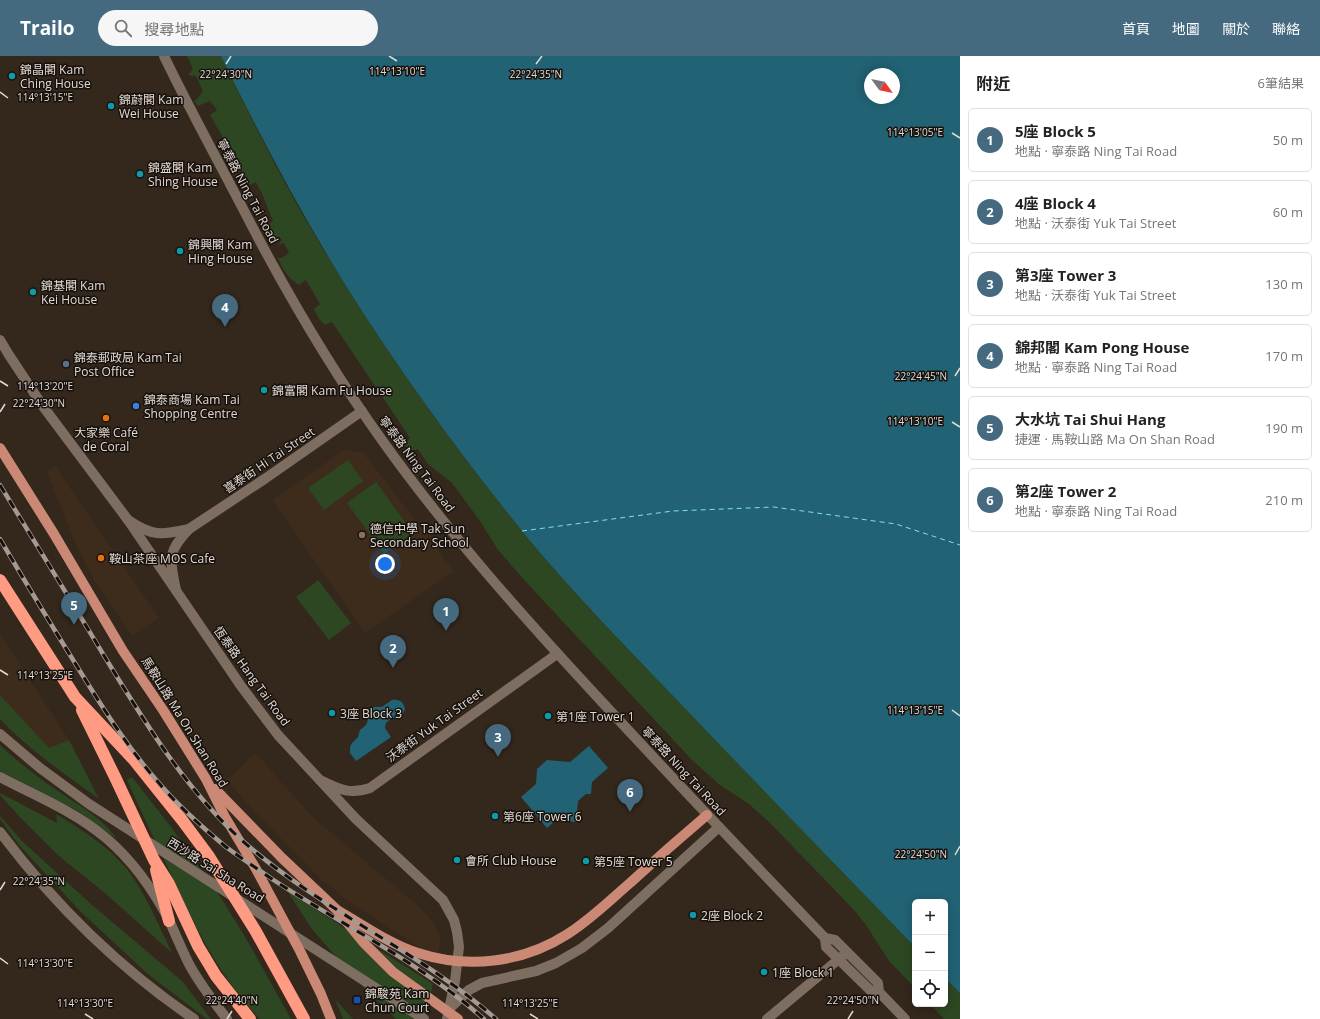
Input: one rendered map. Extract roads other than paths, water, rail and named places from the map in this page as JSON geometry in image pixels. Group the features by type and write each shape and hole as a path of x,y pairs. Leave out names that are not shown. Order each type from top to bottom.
{"highway":[{"path":"0,580 75,697 122,790 154,860 169,884 207,962 250,1019"},
{"path":"75,697 134,760 208,855 255,930 304,1019"},
{"path":"154,860 169,921"}],"main road":[{"name":"馬鞍山路 Ma On Shan Road","path":"0,448 54,534 123,651 163,710 206,779 300,951 321,994 331,1019"},
{"path":"206,779 236,812 337,910 364,943 393,972 458,1019"},
{"path":"337,910 405,948 430,957 475,962 503,960 529,953 567,935 591,917 707,814"}],"street":[{"name":"寧泰路 Ning Tai Road","path":"164,56 196,122 266,254 308,326 362,412 388,449 450,529 557,654 825,938 835,940 878,983 879,992 905,1019"},
{"name":"恆泰路 Hang Tai Road","path":"0,340 51,418 128,520 241,686 278,734 356,819 443,900 454,920 457,932 458,947 451,1007 448,1019"},
{"name":"喜泰街 Hi Tai Street","path":"176,590 171,563 172,553 174,546 189,529 362,412"},
{"name":"喜泰街 Hi Tai Street","path":"128,520 151,533 166,533 189,529"},
{"name":"沃泰街 Yuk Tai Street","path":"320,780 344,791 357,791 370,788 557,654"},
{"name":"西沙路 Sai Sha Road","path":"0,734 40,768 89,804 424,1019"},
{"path":"0,777 73,814 87,823 106,838 130,862 150,889 169,921 197,978 227,1019"},
{"path":"451,1007 470,990 482,983 536,971 556,963 582,948 608,928 719,827"},
{"path":"0,832 16,854 47,890 75,919 149,987 194,1019"},
{"name":"寧泰路 Ning Tai Road","path":"825,938 826,948 870,991 879,992"},
{"path":"767,1019 847,952"}],"water":[{"path":"221,56 960,56 960,993 948,981 948,899 912,899 912,944 565,582 530,541 459,450 391,356 349,291 298,205 266,146"},
{"path":"392,700 397,700 404,704 405,709 403,713 391,719 386,724 385,728 391,737 356,761 350,753 350,747 358,737 360,730 367,723 368,719 364,711 370,707 382,707"},
{"path":"589,746 608,768 592,782 591,794 586,794 578,801 576,822 556,820 547,828 521,797 536,784 537,769 547,760 570,762"}],"railway":[{"path":"0,485 150,730 185,778 224,823 246,844 276,868 339,911 435,972 496,1019"},
{"path":"0,539 100,704 137,757 182,808 226,847 243,859 299,896 408,962 460,999 484,1019"}],"place":[{"name":"錦晶閣 Kam Ching House","path":"12,76"},
{"name":"錦蔚閣 Kam Wei House","path":"111,106"},
{"name":"錦盛閣 Kam Shing House","path":"140,174"},
{"name":"錦興閣 Kam Hing House","path":"180,251"},
{"name":"錦基閣 Kam Kei House","path":"33,292"},
{"name":"錦邦閣 Kam Pong House","path":"225,327"},
{"name":"錦泰郵政局 Kam Tai Post Office","path":"66,364"},
{"name":"錦富閣 Kam Fu House","path":"264,390"},
{"name":"錦泰商場 Kam Tai Shopping Centre","path":"136,406"},
{"name":"大家樂 Café de Coral","path":"106,418"},
{"name":"德信中學 Tak Sun Secondary School","path":"362,535"},
{"name":"鞍山茶座 MOS Cafe","path":"101,558"},
{"name":"大水坑 Tai Shui Hang","path":"74,625"},
{"name":"5座 Block 5","path":"446,631"},
{"name":"4座 Block 4","path":"393,668"},
{"name":"3座 Block 3","path":"332,713"},
{"name":"第1座 Tower 1","path":"548,716"},
{"name":"第3座 Tower 3","path":"498,757"},
{"name":"第2座 Tower 2","path":"630,812"},
{"name":"第6座 Tower 6","path":"495,816"},
{"name":"會所 Club House","path":"457,860"},
{"name":"第5座 Tower 5","path":"586,861"},
{"name":"2座 Block 2","path":"693,915"},
{"name":"1座 Block 1","path":"764,972"},
{"name":"錦駿苑 Kam Chun Court","path":"357,1000"}]}
